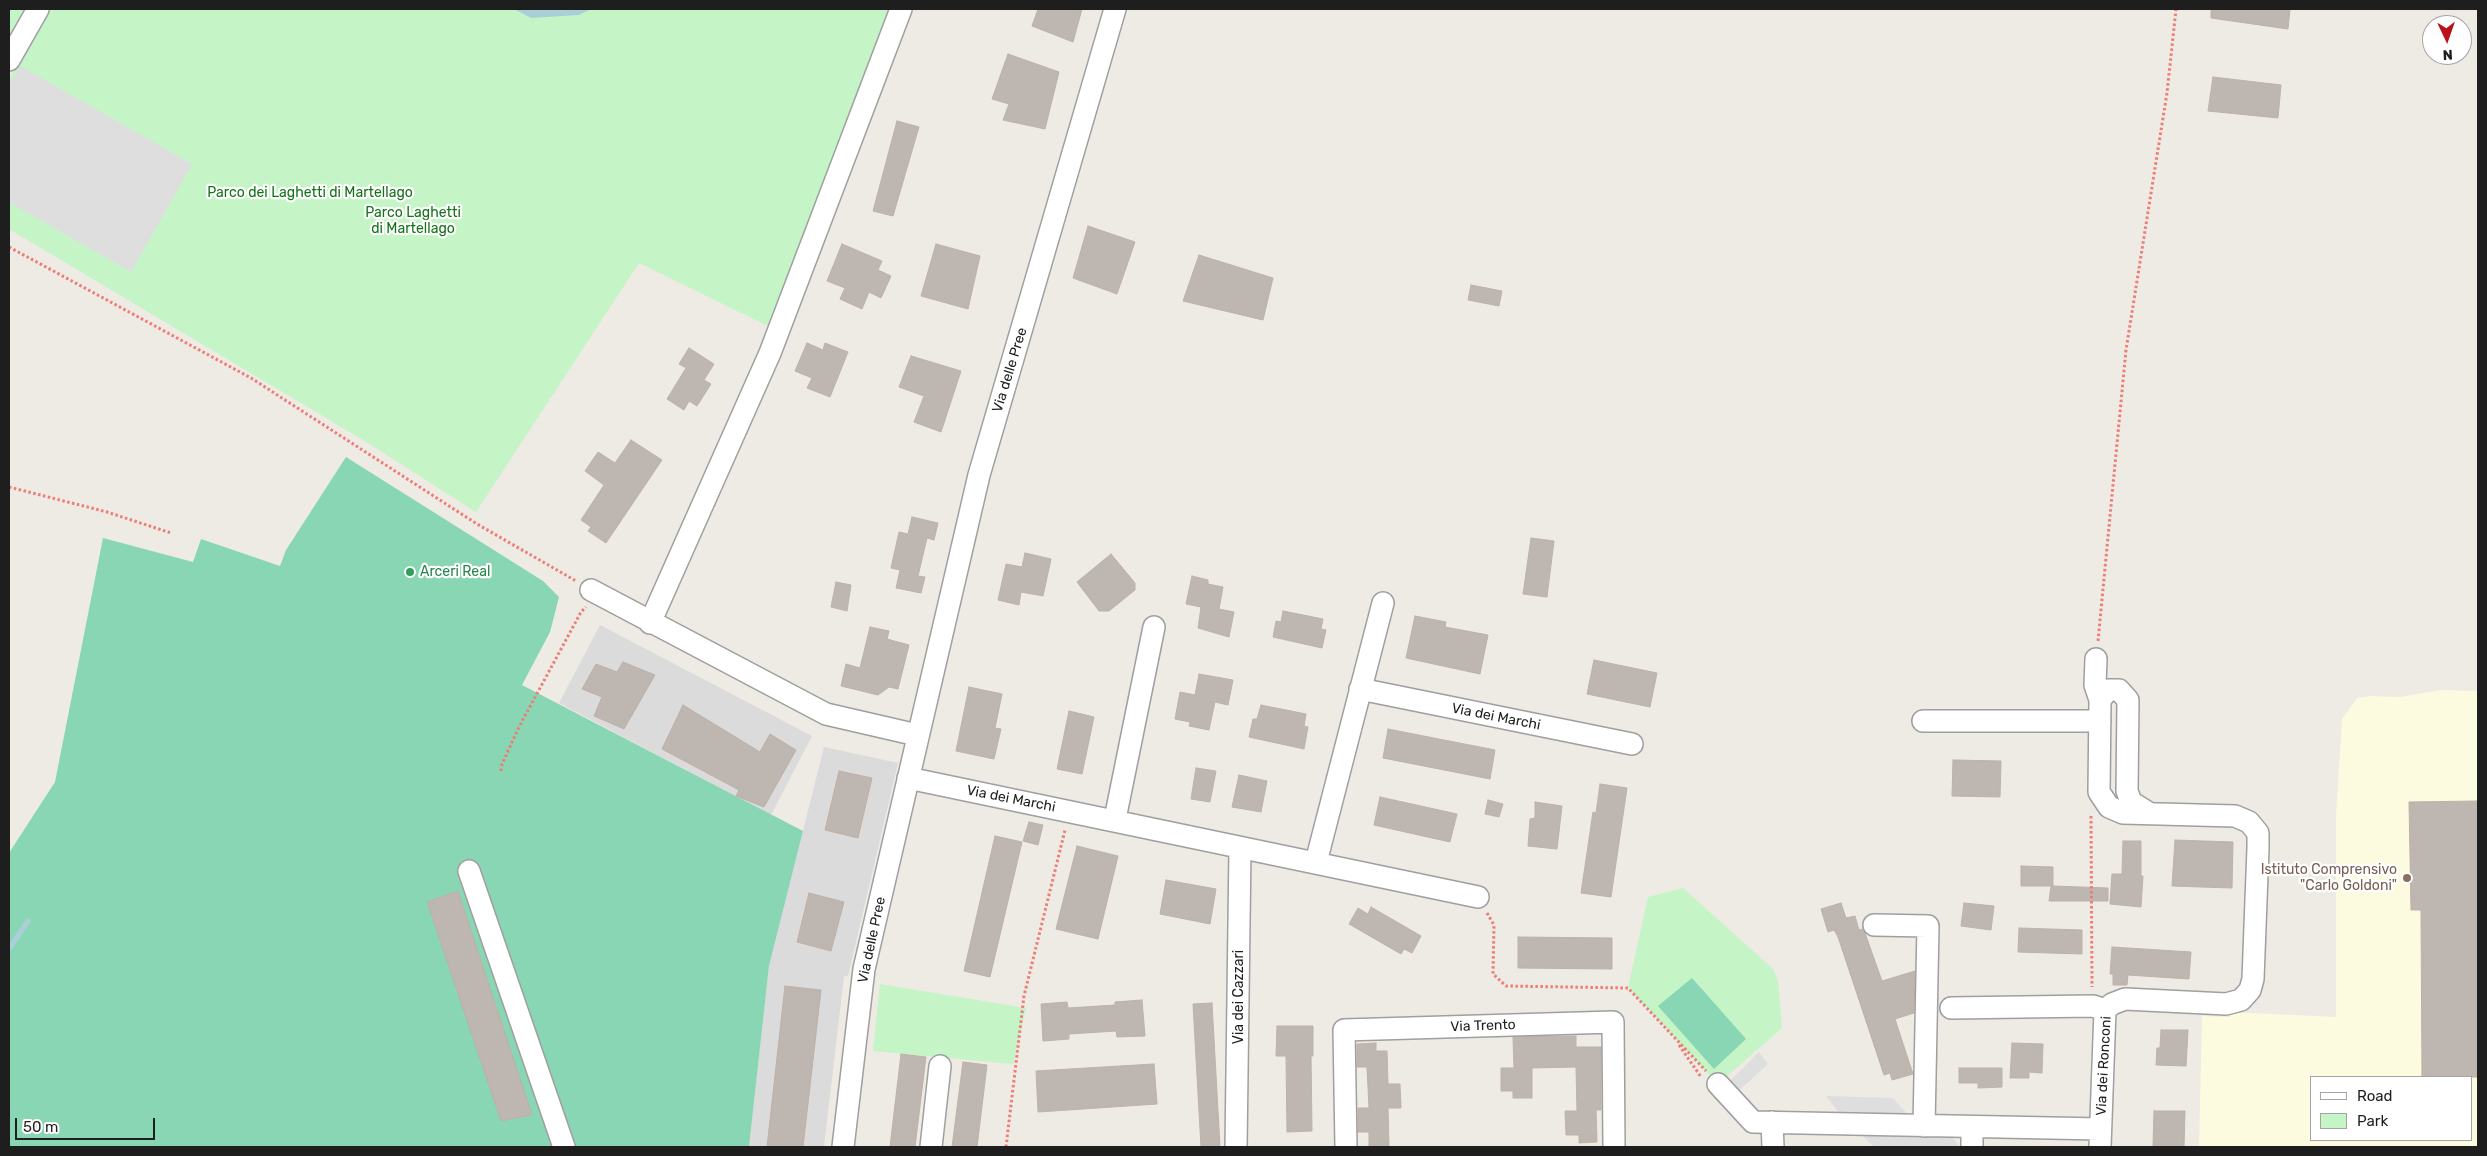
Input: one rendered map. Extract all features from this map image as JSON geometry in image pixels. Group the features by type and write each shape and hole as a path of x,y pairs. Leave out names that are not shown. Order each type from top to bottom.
{"street":[{"path":"13,53 38,9"},
{"path":"650,623 770,353 901,9"},
{"name":"Via delle Pree","path":"843,1147 864,969 978,475 1115,9"},
{"path":"595,593 826,714 917,735"},
{"path":"1316,862 1383,603"},
{"path":"1115,820 1154,627"},
{"name":"Via dei Ronconi","path":"1718,1084 1753,1122 1924,1126 1972,1137 2100,1138 2099,1008 2125,999 2226,1004 2241,1000 2250,990 2253,979 2258,833 2249,822 2235,816 2147,812 2123,813 2109,807 2099,792 2100,711 2095,685 2096,659"},
{"name":"Via dei Marchi","path":"1360,689 1632,744"},
{"path":"1923,721 2100,711 2108,690 2119,690 2128,700 2127,792 2131,802 2147,812"},
{"name":"Via dei Marchi","path":"908,778 1478,897"},
{"name":"Via dei Cazzari","path":"1236,1147 1240,848"},
{"path":"469,871 564,1147"},
{"path":"1874,926 1928,926 1924,1126"},
{"path":"1951,1008 2099,1008"},
{"name":"Via Trento","path":"1346,1147 1344,1030 1613,1022 1614,1147"},
{"path":"930,1147 940,1066"},
{"path":"1772,1122 1773,1147"}],"path":[{"path":"2096,659 2126,350 2167,92 2176,9"},
{"path":"9,246 250,378 477,524 595,593 581,612 519,728 502,764 501,771"},
{"path":"9,487 107,512 170,533"},
{"path":"2091,806 2099,1008"},
{"path":"1006,1147 1024,996 1067,824"},
{"path":"1478,897 1494,925 1493,974 1506,986 1628,988 1718,1084"}],"shaded area":[{"path":"20,66 192,164 131,272 9,202 9,86"},
{"path":"600,625 812,736 771,815 559,703"},
{"name":"Istituto Comprensivo \"Carlo Goldoni\"","path":"2441,690 2478,691 2478,1147 2199,1147 2202,1016 2230,1017 2230,1012 2336,1017 2336,816 2342,719 2357,698 2370,696 2400,697"},
{"path":"824,747 898,763 848,976 844,976 824,1147 749,1147 769,966"},
{"path":"1759,1052 1768,1064 1731,1098 1722,1089"},
{"path":"1826,1096 1893,1098 1909,1116 1840,1114"},
{"path":"1861,1134 1950,1135 1960,1147 1874,1147"}],"green space":[{"name":"Parco Laghetti di Martellago","path":"9,9 894,9 774,329 639,263 476,512 363,440 9,229 9,79 23,55 9,48"},
{"path":"346,457 543,581 559,597 550,632 522,685 803,831 769,966 749,1147 9,1147 9,853 55,782 103,538 193,562 201,539 280,566 286,550"},
{"path":"1683,888 1773,969 1778,981 1782,1028 1718,1084 1628,988 1648,897"},
{"path":"1692,978 1746,1039 1714,1069 1658,1006"},
{"path":"880,984 1026,1008 1013,1064 873,1051"}],"water":[{"path":"514,9 591,9 579,15 531,18"}],"building":[{"path":"1038,9 1082,9 1073,42 1032,26"},
{"path":"2211,9 2290,9 2288,29 2211,18"},
{"path":"1008,54 1059,72 1045,129 1003,120 1009,104 992,99"},
{"path":"2213,77 2281,85 2278,118 2208,111"},
{"path":"897,121 919,127 893,216 873,211"},
{"path":"1088,226 1135,242 1117,294 1073,278"},
{"path":"842,244 882,261 878,270 891,276 881,298 869,292 862,309 840,299 845,288 827,281"},
{"path":"936,244 980,256 968,309 921,296"},
{"path":"1199,255 1273,278 1263,320 1183,301"},
{"path":"1471,285 1502,291 1499,306 1468,300"},
{"path":"807,343 823,350 825,343 848,352 830,397 807,388 812,378 795,371"},
{"path":"689,348 714,364 704,380 711,384 697,406 689,401 684,410 667,399 686,368 679,364"},
{"path":"911,356 961,371 941,432 914,422 924,396 899,387"},
{"path":"631,440 662,460 606,543 588,531 591,527 581,520 604,485 585,471 598,452 615,463"},
{"path":"912,517 938,523 934,540 927,538 918,576 925,577 921,593 896,588 900,570 891,568 899,532 908,534"},
{"path":"1531,538 1554,541 1547,597 1523,594"},
{"path":"1025,553 1051,559 1043,596 1021,592 1019,605 998,600 1006,564 1022,567"},
{"path":"1111,554 1135,583 1135,590 1109,611 1099,611 1077,582"},
{"path":"1192,576 1208,580 1208,584 1223,587 1219,609 1234,612 1229,637 1198,628 1201,607 1186,604"},
{"path":"836,582 851,585 847,611 831,607"},
{"path":"1283,611 1323,619 1321,629 1326,630 1322,648 1273,637 1276,621 1281,622"},
{"path":"1415,616 1446,622 1445,627 1488,635 1480,674 1406,658"},
{"path":"870,627 889,631 887,639 909,645 898,689 889,687 878,695 841,686 846,664 860,668"},
{"path":"1594,660 1657,673 1650,707 1587,694"},
{"path":"623,662 655,675 624,729 594,716 602,697 582,689 596,664 617,672"},
{"path":"1199,674 1233,680 1228,705 1215,702 1209,730 1189,726 1190,722 1175,719 1180,692 1195,695"},
{"path":"969,687 1002,694 995,728 1001,729 994,759 956,751"},
{"path":"683,705 760,752 770,734 796,750 764,807 736,796 739,790 662,749"},
{"path":"1261,705 1306,714 1304,726 1308,727 1304,749 1249,737 1253,719 1257,719"},
{"path":"1069,711 1094,717 1082,774 1057,769"},
{"path":"1388,729 1495,750 1490,779 1383,758"},
{"path":"1953,760 2001,761 2000,797 1952,796"},
{"path":"1196,768 1216,771 1210,802 1191,799"},
{"path":"839,771 872,778 858,838 825,830"},
{"path":"1239,775 1267,781 1261,812 1232,807"},
{"path":"1600,784 1627,788 1611,897 1581,893 1593,812 1596,813"},
{"path":"1380,797 1457,814 1450,842 1374,825"},
{"path":"1488,800 1503,804 1499,817 1485,814"},
{"path":"2478,801 2478,1077 2422,1076 2421,910 2411,910 2409,802"},
{"path":"1535,802 1562,806 1557,849 1528,846 1530,819 1535,818"},
{"path":"1029,822 1043,825 1038,845 1023,841"},
{"path":"995,836 1022,842 990,977 964,971"},
{"path":"2175,840 2233,842 2232,888 2172,886"},
{"path":"2123,841 2141,841 2141,876 2143,876 2141,907 2110,904 2112,874 2122,874"},
{"path":"1077,846 1118,856 1098,939 1056,929"},
{"path":"2021,866 2053,867 2053,886 2108,888 2108,901 2049,901 2051,886 2021,886"},
{"path":"1166,880 1216,889 1210,924 1160,914"},
{"path":"458,891 532,1115 501,1121 427,902"},
{"path":"809,893 844,902 831,951 797,942"},
{"path":"1841,903 1846,918 1855,916 1859,930 1862,929 1865,933 1882,981 1915,971 1914,1013 1895,1019 1913,1074 1892,1080 1890,1073 1884,1075 1838,937 1834,930 1828,932 1821,909"},
{"path":"1964,903 1994,906 1991,930 1961,926"},
{"path":"1371,907 1421,936 1412,953 1404,949 1401,954 1349,924 1358,908 1368,914"},
{"path":"2019,928 2082,930 2082,954 2018,952"},
{"path":"1518,937 1612,938 1612,969 1518,968"},
{"path":"2112,947 2191,952 2189,979 2128,975 2127,985 2113,985 2113,974 2110,974"},
{"path":"785,986 821,990 803,1147 767,1147"},
{"path":"1142,1000 1145,1036 1117,1037 1116,1031 1069,1034 1069,1039 1043,1041 1041,1004 1067,1002 1068,1008 1115,1005 1115,1002"},
{"path":"1212,1003 1220,1147 1201,1147 1193,1004"},
{"path":"1277,1026 1313,1026 1313,1056 1311,1056 1312,1131 1287,1132 1286,1056 1276,1056"},
{"path":"2161,1030 2188,1030 2186,1066 2156,1065 2157,1048 2160,1048"},
{"path":"1576,1036 1576,1047 1601,1047 1601,1110 1596,1110 1597,1142 1579,1143 1579,1135 1566,1135 1565,1111 1577,1111 1576,1067 1532,1068 1532,1098 1513,1098 1513,1091 1501,1091 1501,1068 1514,1068 1513,1037"},
{"path":"1376,1043 1376,1051 1387,1051 1388,1084 1400,1084 1401,1108 1388,1108 1389,1147 1369,1147 1369,1132 1358,1132 1358,1108 1369,1108 1367,1067 1357,1067 1357,1044"},
{"path":"2012,1043 2043,1044 2042,1073 2029,1072 2029,1078 2010,1078"},
{"path":"901,1054 926,1057 915,1147 890,1147"},
{"path":"963,1062 987,1065 977,1147 952,1147"},
{"path":"1154,1064 1157,1104 1038,1112 1036,1071"},
{"path":"1959,1068 2002,1068 2002,1087 1978,1088 1978,1083 1959,1083"},
{"path":"2154,1111 2185,1111 2184,1147 2153,1147"}],"waterway":[{"path":"9,949 28,921"}],"place":[{"name":"Arceri Real","path":"410,572"},
{"name":"Istituto Comprensivo \"Carlo Goldoni\"","path":"2407,878"}],"park label":[{"name":"Parco dei Laghetti di Martellago","path":"310,193"}]}
